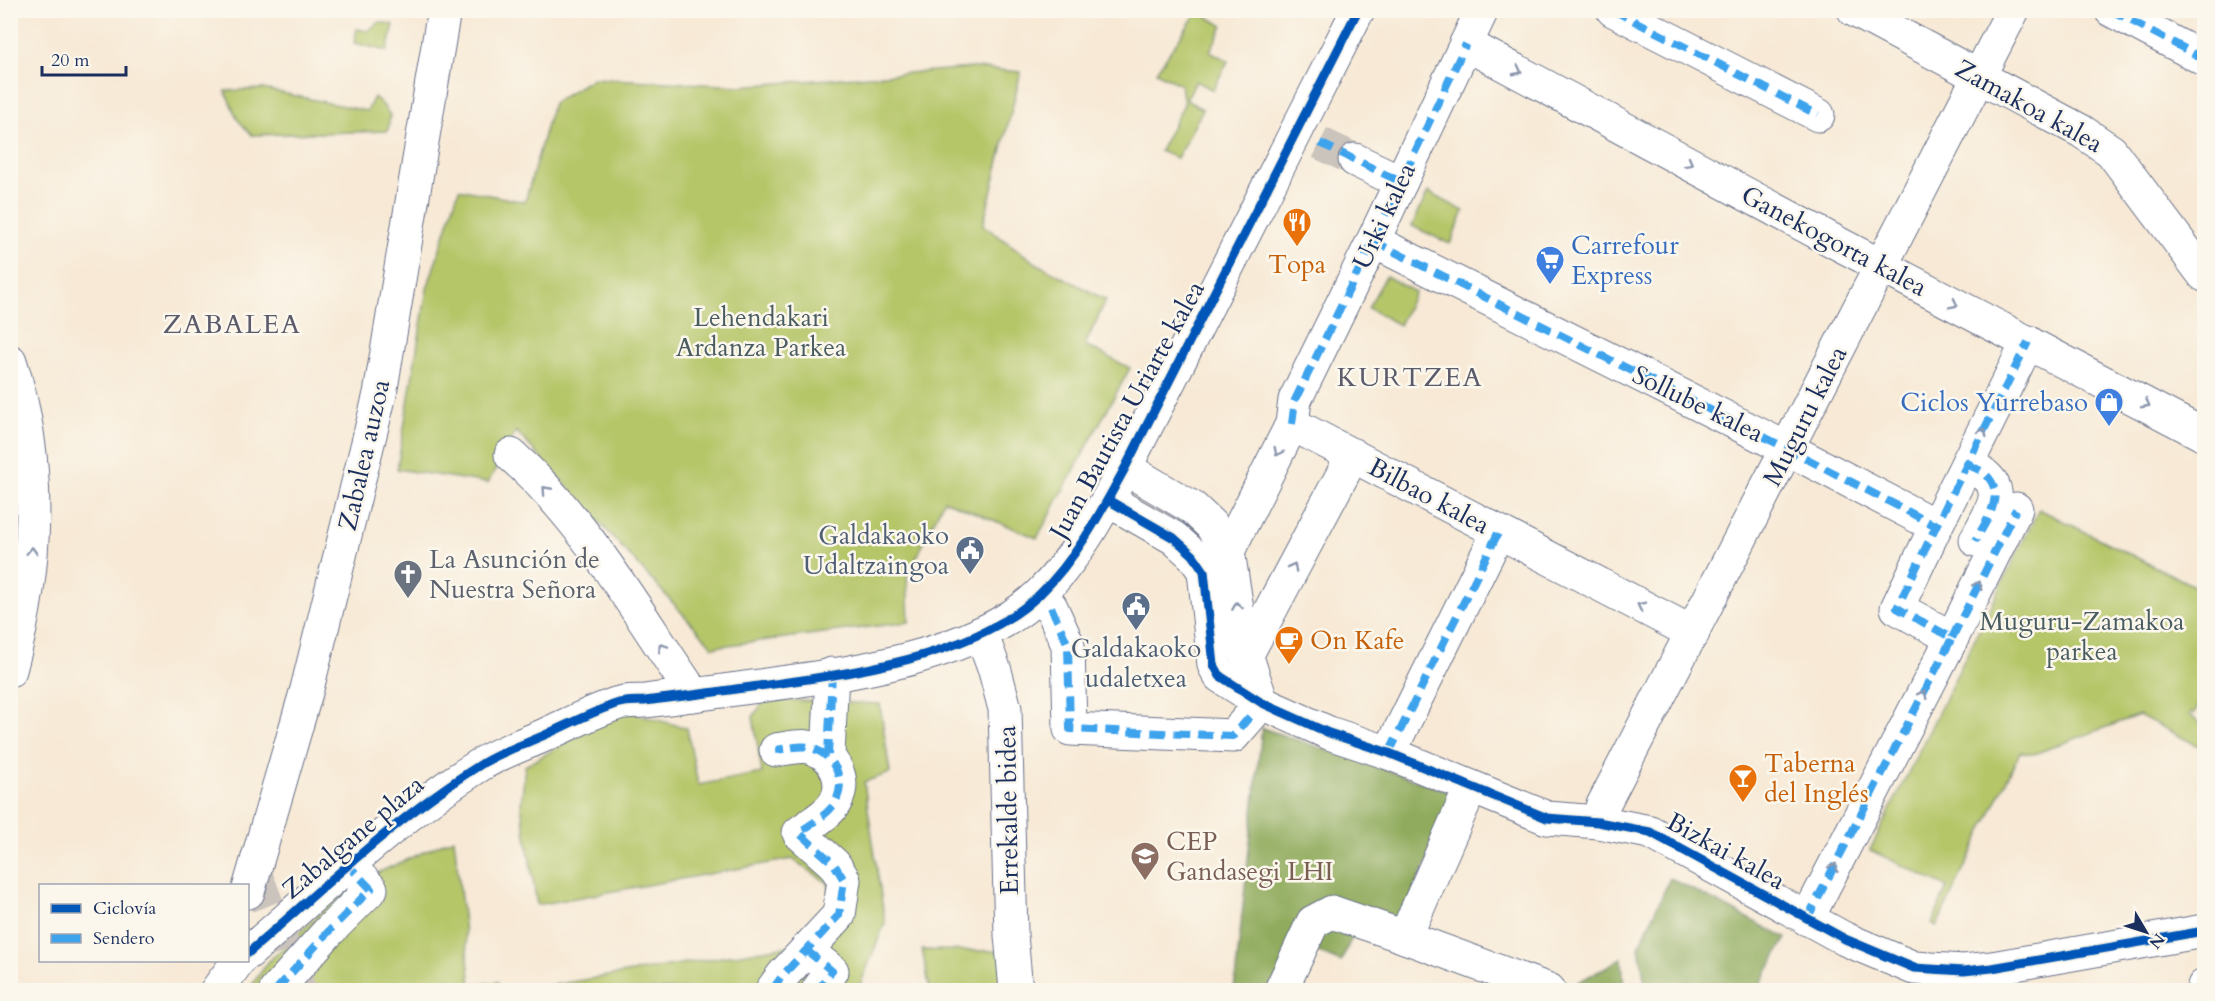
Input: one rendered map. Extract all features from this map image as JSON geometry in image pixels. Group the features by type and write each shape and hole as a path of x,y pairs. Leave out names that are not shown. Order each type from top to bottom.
{"street":[{"name":"Zabalea auzoa","path":"249,889 307,689 378,404 444,10"},
{"name":"Juan Bautista Uriarte kalea","path":"694,695 832,674 917,657 1003,623 1039,595 1093,526 1108,500 1358,10"},
{"name":"Urki kalea","path":"1292,424 1295,400 1482,10"},
{"path":"1613,10 1818,115"},
{"name":"Zamakoa kalea","path":"1854,10 2081,131 2111,151 2202,266"},
{"name":"Muguru kalea","path":"1598,822 1602,807 2013,10"},
{"path":"2111,10 2205,60"},
{"name":"Ganekogorta kalea","path":"1466,44 1881,267 2205,435"},
{"path":"1355,160 1401,182"},
{"name":"Sollube kalea","path":"1373,241 1788,448 1936,526"},
{"path":"1952,638 1897,608 2028,342"},
{"path":"10,361 18,383 28,434 34,491 31,566 21,631 10,670"},
{"path":"1228,551 1292,424"},
{"name":"Bilbao kalea","path":"1292,424 1693,633"},
{"path":"511,455 546,488 622,586 694,695"},
{"path":"1246,656 1353,455"},
{"path":"1966,464 1984,473 1994,487 1996,501 1975,541"},
{"path":"1051,607 1068,645 1070,729 1233,736 1257,708 1228,551 1211,525 1193,508 1125,468"},
{"name":"Bizkai kalea","path":"1108,500 1174,538 1193,555 1204,571 1214,665 1220,676 1257,708 1389,753 1547,818 1598,822 1650,832 1845,939 1914,968 1963,981 1992,968 2205,931"},
{"path":"1807,919 2016,509"},
{"path":"1389,753 1498,533"},
{"name":"Errekalde bidea","path":"981,633 995,670 1005,709 1011,935 1016,990"},
{"path":"772,990 839,915 844,880 834,864 799,833 832,808 841,791 839,774 828,755 832,674"},
{"name":"Zabalgane plaza","path":"249,952 422,803 483,763 620,703 694,695"},
{"path":"776,750 807,747 828,755"},
{"path":"1405,937 1471,787"},
{"name":"Zabalgane plaza","path":"276,990 329,931 371,889 349,866"},
{"path":"1281,990 1313,922 1332,912 1549,990"},
{"path":"807,950 832,971 818,990"},
{"path":"215,990 223,962"},
{"path":"215,990 237,962"},
{"path":"2203,990 2205,986"}],"green space":[{"path":"1198,11 1223,26 1210,51 1228,61 1213,90 1196,81 1186,100 1203,109 1177,158 1160,151 1184,104 1181,85 1156,72"},
{"path":"380,22 394,25 387,51 354,43 357,29 367,31"},
{"name":"Lehendakari Ardanza Parkea","path":"973,68 1021,72 983,225 1036,263 1106,300 1085,345 1130,368 1037,538 944,500 907,578 909,622 713,647 516,431 488,483 397,469 427,289 459,189 525,202 553,103 593,78 740,86"},
{"path":"263,89 367,111 374,97 390,115 388,131 252,135 238,120 225,91"},
{"path":"1428,192 1464,211 1450,244 1412,226"},
{"path":"1386,276 1415,292 1399,325 1368,308"},
{"name":"Muguru-Zamakoa parkea","path":"2039,509 2204,591 2204,693 2194,714 2191,712 2190,715 2204,726 2204,749 2139,715 2034,754 2020,752 1936,927 1932,924 1947,887 1870,850"},
{"path":"765,699 880,704 890,773 864,782 885,923 858,990 523,990 800,944 833,908 828,883 792,859 537,905 521,805 525,766 622,710 687,728 698,785 762,773 753,717"},
{"path":"1262,728 1459,795 1398,924 1353,935 1341,962 1306,947 1275,990 1234,990"},
{"path":"454,838 471,985 498,982 499,990 248,990 269,961 349,886"},
{"path":"1670,878 1786,938 1757,990 1646,990 1639,947"},
{"path":"922,950 1001,951 1006,990 930,990"},
{"path":"1622,958 1624,990 1564,990"}],"tunnel":[{"path":"1320,143 1355,160"},
{"path":"256,875 300,990"}],"marked path":[{"path":"1613,10 1818,115"},
{"path":"2111,10 2204,59"},
{"path":"1292,424 1295,400 1466,44"},
{"path":"1320,143 1401,182"},
{"path":"1373,241 1788,449 1936,526"},
{"path":"1807,919 1952,638 1897,608 2028,342"},
{"path":"1967,464 1980,470 1991,481 1995,498 1989,516 1975,541"},
{"path":"1952,638 2016,509"},
{"path":"1389,753 1498,533"},
{"path":"1051,607 1068,645 1070,729 1233,736 1253,713"},
{"path":"828,755 832,674"},
{"path":"772,990 839,915 844,880 834,864 799,833 821,818 832,807 840,789 837,771 826,756 818,750 808,747 776,750"},
{"path":"276,990 329,931 371,889 349,866"},
{"path":"806,950 832,971 818,990"}],"cycle path":[{"path":"249,952 418,808 480,765 504,752 619,703 838,674 929,653 971,638 1008,619 1040,594 1077,550 1125,468 1358,10"},
{"path":"1108,500 1174,538 1193,555 1204,571 1214,665 1220,676 1262,703 1329,733 1389,753 1547,818 1598,822 1650,832 1845,939 1914,968 1964,971 1992,968 2204,931"}],"place":[{"name":"Topa","path":"1297,248"},
{"name":"Carrefour Express","path":"1550,286"},
{"name":"Ciclos Yurrebaso","path":"2109,428"},
{"name":"Galdakaoko Udaltzaingoa","path":"970,576"},
{"name":"La Asunción de Nuestra Señora","path":"408,600"},
{"name":"Galdakaoko udaletxea","path":"1136,632"},
{"name":"On Kafe","path":"1289,666"},
{"name":"Taberna del Inglés","path":"1743,804"},
{"name":"CEP Gandasegi LHI","path":"1145,882"}],"district":[{"name":"ZABALEA","path":"232,324"},
{"name":"KURTZEA","path":"1410,377"}]}
